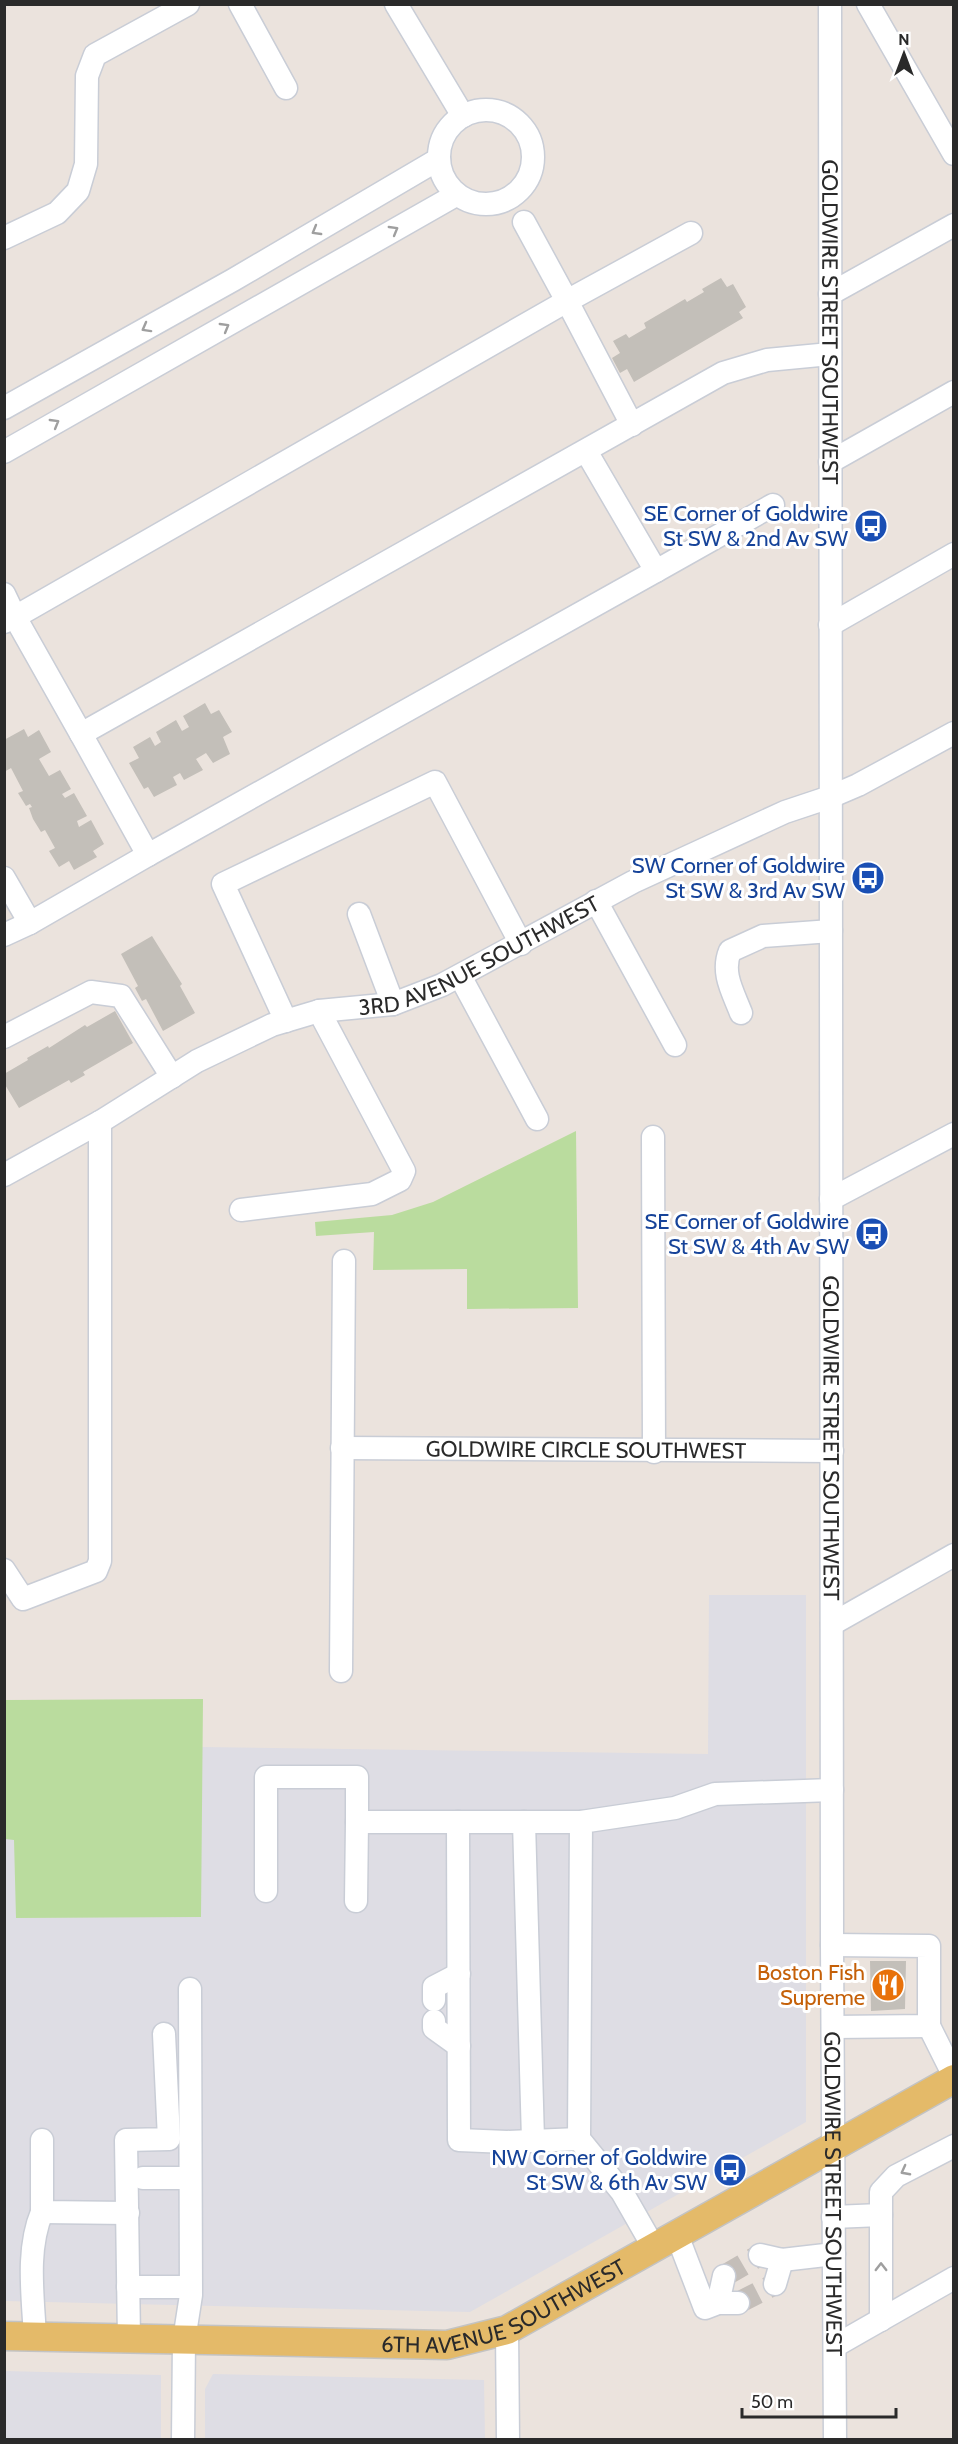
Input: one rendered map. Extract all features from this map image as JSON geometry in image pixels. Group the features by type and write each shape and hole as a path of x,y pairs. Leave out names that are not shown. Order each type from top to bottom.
{"main road":[{"name":"6TH AVENUE SOUTHWEST","path":"4,2336 447,2345 507,2330 954,2078"}],"street":[{"path":"4,238 57,213 78,191 86,164 87,76 95,56 188,4"},
{"path":"240,4 286,88"},
{"path":"396,4 463,116"},
{"name":"GOLDWIRE STREET SOUTHWEST","path":"830,4 832,2027 835,2439"},
{"path":"868,4 954,154"},
{"path":"478,110 493,110 508,115 520,124 529,137 533,152 532,167 526,182 516,194 498,203 486,205 470,202 456,195 446,183 439,168 442,138 451,125 463,116 478,110"},
{"path":"4,408 233,280 439,159"},
{"path":"521,188 525,212 524,222 632,425"},
{"path":"4,452 456,195"},
{"path":"498,203 513,218 524,222"},
{"path":"830,294 954,225"},
{"path":"10,620 567,301 691,233"},
{"path":"81,734 723,373 768,360 830,354"},
{"path":"830,462 954,392"},
{"path":"586,451 656,571"},
{"path":"4,935 30,923 773,505"},
{"path":"830,625 954,554"},
{"path":"4,594 10,620 81,734 148,855"},
{"name":"3RD AVENUE SOUTHWEST","path":"4,1175 100,1122 197,1061 272,1025 319,1011 393,1004 460,976 633,882 785,812 831,797 883,772 954,733"},
{"path":"286,1021 223,884 435,782 521,944"},
{"path":"4,878 30,923"},
{"path":"596,901 675,1045"},
{"path":"359,914 393,1004"},
{"path":"741,1013 727,976 726,960 729,951 764,936 831,931"},
{"path":"460,976 537,1119"},
{"path":"4,1037 91,992 121,996 172,1077"},
{"path":"241,1210 372,1194 400,1179 404,1171 319,1011"},
{"path":"4,1570 14,1600 96,1571 100,1561 100,1122"},
{"path":"831,1199 954,1134"},
{"path":"653,1137 654,1452"},
{"path":"341,1671 344,1261"},
{"name":"GOLDWIRE CIRCLE SOUTHWEST","path":"342,1448 654,1452 832,1451"},
{"path":"832,1624 954,1555"},
{"path":"266,1891 266,1777 357,1777 356,1900"},
{"path":"357,1822 581,1822 675,1808 715,1794 832,1790"},
{"path":"458,1822 459,2140 579,2139"},
{"path":"524,1822 533,2140"},
{"path":"581,1822 579,2139 665,2241 705,2308 728,2303 724,2276"},
{"path":"832,1945 929,1946 929,2026 954,2078"},
{"path":"459,1974 434,1987 434,2028 459,2046"},
{"path":"183,2439 184,2340 190,2287 190,1989"},
{"path":"832,2027 929,2026"},
{"path":"129,2339 126,2140 169,2139 164,2034"},
{"path":"34,2337 32,2269 34,2230 42,2212 42,2140"},
{"path":"881,2320 881,2192 896,2175 954,2146"},
{"path":"143,2178 189,2178"},
{"path":"42,2212 128,2213"},
{"path":"833,2217 881,2215"},
{"path":"760,2255 782,2260 834,2254"},
{"path":"775,2284 782,2260"},
{"path":"834,2346 954,2278"},
{"path":"128,2287 190,2287"},
{"path":"507,2330 508,2439"}],"shaded area":[{"path":"709,1595 806,1595 806,2122 470,2312 5,2301 5,1839 14,1839 200,1917 202,1747 708,1754"},
{"path":"5,2371 161,2375 161,2439 5,2439"},
{"path":"213,2374 484,2380 485,2439 205,2439 205,2389"}],"green space":[{"path":"576,1131 578,1308 467,1309 467,1269 373,1270 374,1232 316,1236 315,1222 392,1215 433,1202"},
{"path":"203,1699 201,1917 16,1918 14,1840 5,1839 5,1700"}],"building":[{"path":"721,278 727,287 733,284 746,307 739,312 743,318 634,382 627,369 620,373 612,358 620,353 613,341 626,334 629,338 646,328 644,323 685,299 687,302 704,292 702,289"},
{"path":"205,703 211,714 219,710 232,732 223,737 230,754 213,763 206,753 196,759 203,770 184,780 180,773 173,777 177,785 154,797 148,787 144,789 129,763 139,758 133,747 150,737 155,746 161,742 156,732 176,720 182,731 189,727 183,716"},
{"path":"24,729 28,737 39,730 51,752 39,759 49,776 60,770 71,789 62,794 65,798 74,793 87,816 77,821 79,827 91,820 104,844 93,851 97,857 74,870 69,861 59,867 49,851 55,848 45,830 41,832 33,819 30,804 26,806 18,793 23,791 11,768 4,772 4,751 6,750 4,740"},
{"path":"152,936 182,984 180,986 195,1013 163,1031 146,999 142,1001 135,988 138,986 121,954"},
{"path":"115,1011 133,1043 83,1072 85,1075 71,1083 69,1080 19,1108 4,1083 4,1074 85,1025 87,1027"},
{"name":"Boston Fish Supreme","path":"870,1961 906,1961 905,2009 871,2011"}],"tunnel":[{"path":"724,2276 760,2255"},
{"path":"738,2303 775,2284"}],"place":[{"name":"SE Corner of Goldwire St SW & 2nd Av SW","path":"871,526"},
{"name":"SW Corner of Goldwire St SW & 3rd Av SW","path":"868,878"},
{"name":"SE Corner of Goldwire St SW & 4th Av SW","path":"872,1234"},
{"name":"Boston Fish Supreme","path":"888,1985"},
{"name":"NW Corner of Goldwire St SW & 6th Av SW","path":"730,2170"}]}
